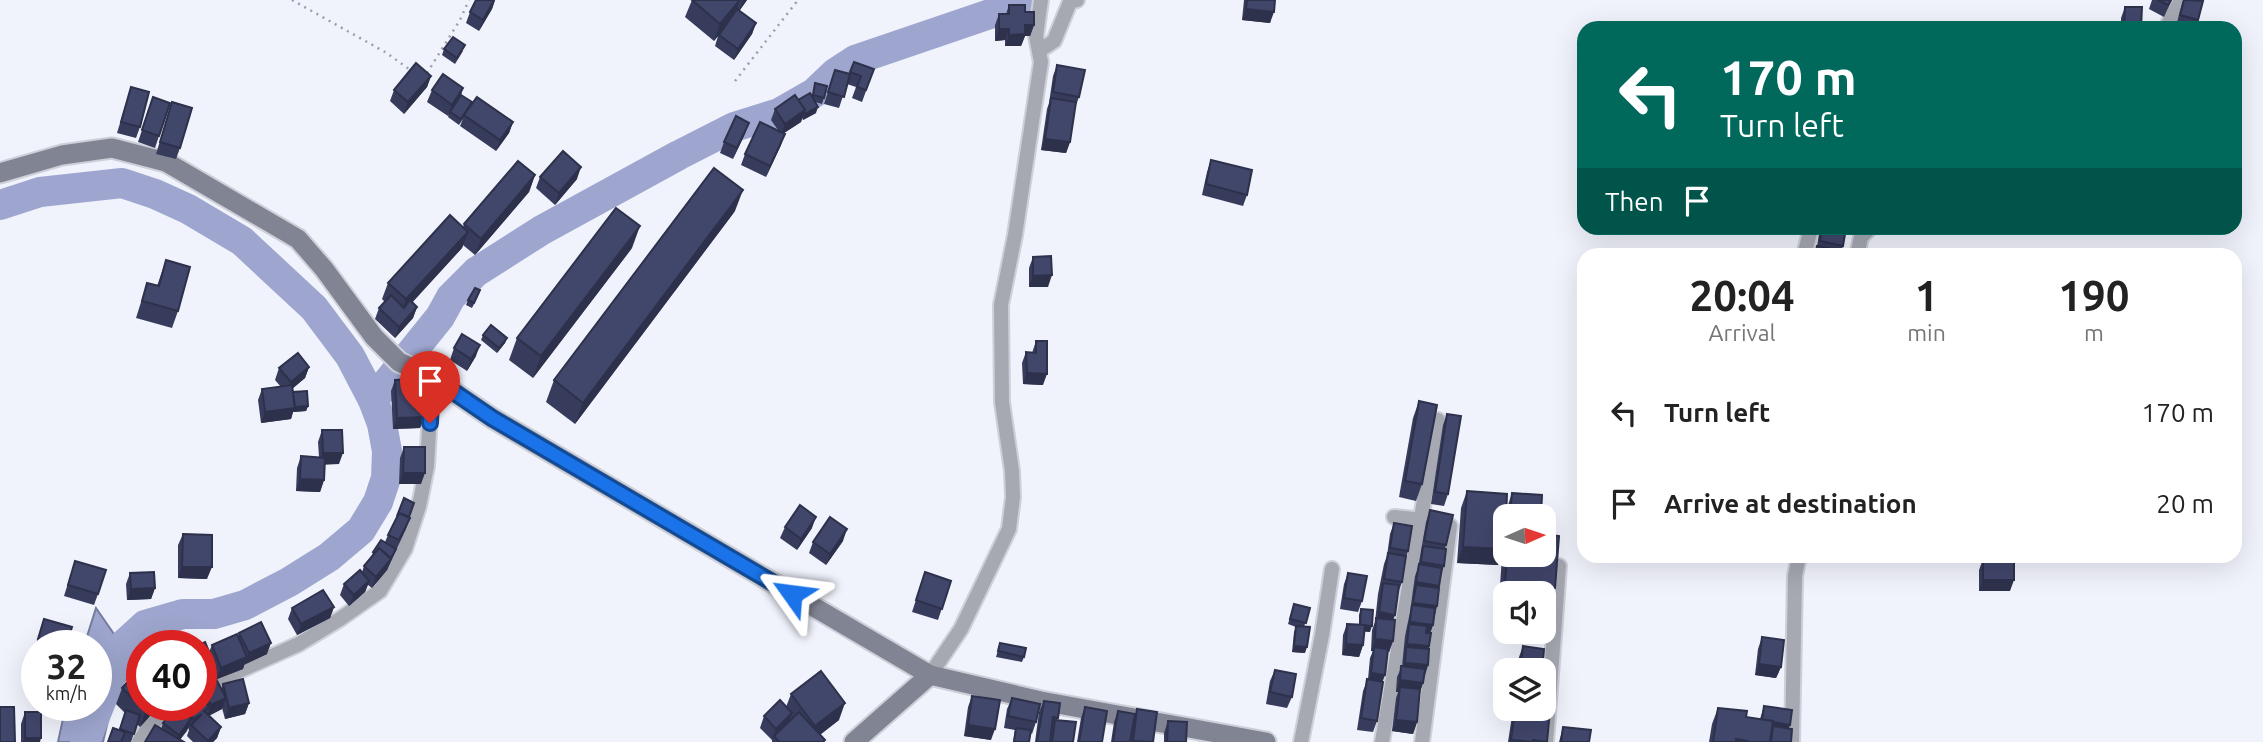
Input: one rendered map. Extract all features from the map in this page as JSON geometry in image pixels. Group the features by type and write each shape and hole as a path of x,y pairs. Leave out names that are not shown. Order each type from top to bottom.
{"street":[{"path":"854,742 930,675 961,629 1009,529 1013,497 1002,402 1001,305 1041,62 1036,36 1041,0"},
{"path":"1039,51 1054,41 1070,2 1077,0"},
{"path":"2170,21 2180,0"},
{"path":"0,173 62,155 112,148 166,162 298,239 324,269 373,337 399,362 432,377 492,418 930,675 1041,701 1265,742"},
{"path":"217,681 299,643 380,591 405,549 419,506 427,466 432,377"},
{"path":"1382,742 1438,420"},
{"path":"1394,517 1420,519 1450,526 1422,742"},
{"path":"1792,742 1795,576 1798,563"},
{"path":"1546,742 1559,566"},
{"path":"1301,742 1332,569"},
{"path":"139,742 155,721"}],"path":[{"path":"292,0 385,52 414,72"},
{"path":"423,79 460,20 469,0"},
{"path":"735,80 799,0"}],"water":[{"path":"96,608 111,630 89,630"},
{"path":"112,631 126,652 126,679 114,695 112,704"},
{"path":"63,721 108,721 103,742 58,742"}],"building":[{"path":"476,0 494,0 483,20 470,12"},
{"path":"692,0 740,0 720,24"},
{"path":"1247,0 1275,0 1274,12 1246,9"},
{"path":"2158,0 2171,0 2168,5"},
{"path":"2184,0 2203,1 2198,20 2180,15"},
{"path":"1009,5 1025,5 1025,12 1034,12 1034,25 1025,25 1025,34 1009,35 1009,29 999,29 999,14 1009,14"},
{"path":"2125,7 2142,7 2141,21 2124,21"},
{"path":"737,9 756,23 738,49 719,35"},
{"path":"453,37 465,45 457,58 444,49"},
{"path":"854,62 874,69 866,90 857,87 861,76 850,72"},
{"path":"416,63 431,76 408,102 394,90"},
{"path":"1057,65 1085,70 1079,97 1053,92"},
{"path":"835,70 850,74 844,97 828,92"},
{"path":"443,74 463,88 452,105 432,90"},
{"path":"815,83 827,86 824,98 813,95"},
{"path":"131,87 149,92 140,127 121,122"},
{"path":"810,93 818,107 805,114 798,100"},
{"path":"461,95 472,102 461,119 450,112"},
{"path":"795,95 805,110 785,124 775,109"},
{"path":"153,97 170,103 159,136 142,130"},
{"path":"477,97 513,122 500,140 464,115"},
{"path":"1051,98 1076,102 1070,142 1045,139"},
{"path":"172,102 192,108 180,148 160,142"},
{"path":"736,116 749,123 737,148 724,142"},
{"path":"760,122 785,134 770,166 745,154"},
{"path":"563,151 581,167 559,193 540,177"},
{"path":"1211,160 1252,170 1247,195 1206,184"},
{"path":"518,161 535,175 481,239 464,224"},
{"path":"714,168 743,190 583,403 554,380"},
{"path":"616,208 640,226 541,356 517,338"},
{"path":"450,215 468,232 406,299 388,283"},
{"path":"1821,235 1845,235 1843,246 1820,241"},
{"path":"1051,256 1052,275 1033,276 1033,257"},
{"path":"166,260 190,267 178,311 142,301 147,283 159,286"},
{"path":"475,288 480,290 474,303 468,300"},
{"path":"391,295 404,308 410,300 417,307 399,327 379,308"},
{"path":"491,325 507,338 499,348 483,335"},
{"path":"462,334 480,345 471,359 454,348"},
{"path":"1036,341 1047,341 1047,374 1027,373 1026,352 1036,353"},
{"path":"298,353 309,367 291,382 279,368"},
{"path":"429,378 430,396 423,396 424,417 397,418 395,380"},
{"path":"292,385 295,408 265,412 262,389"},
{"path":"307,391 308,406 295,407 293,392"},
{"path":"1419,401 1437,405 1422,484 1405,481"},
{"path":"1447,414 1461,416 1448,494 1435,492"},
{"path":"322,430 342,430 343,453 323,453"},
{"path":"404,447 425,447 425,473 403,473"},
{"path":"301,456 325,458 324,480 300,479"},
{"path":"1467,491 1507,494 1507,504 1493,504 1493,548 1463,547"},
{"path":"1512,493 1542,495 1542,504 1511,504"},
{"path":"404,498 414,503 409,517 399,513 397,516"},
{"path":"800,505 816,517 801,539 785,527"},
{"path":"1430,510 1453,515 1446,545 1424,541"},
{"path":"399,513 410,518 399,540 388,535"},
{"path":"830,517 847,529 830,554 813,542"},
{"path":"1394,523 1412,526 1408,551 1390,548"},
{"path":"183,534 212,535 212,567 182,567"},
{"path":"1556,536 1559,536 1556,581 1505,581 1506,567 1556,567"},
{"path":"381,540 396,549 391,558 379,548 373,552"},
{"path":"1423,546 1446,549 1444,566 1421,562"},
{"path":"379,548 391,559 376,577 364,566"},
{"path":"1388,553 1406,556 1402,582 1384,579"},
{"path":"75,561 106,570 98,594 68,585"},
{"path":"1983,563 2014,563 2014,580 1983,580"},
{"path":"1419,564 1442,568 1439,586 1416,582"},
{"path":"360,570 369,581 354,595 344,584"},
{"path":"154,572 155,588 131,589 130,573"},
{"path":"925,572 951,581 942,609 916,600"},
{"path":"1348,573 1367,576 1362,601 1344,598"},
{"path":"1383,583 1399,585 1395,615 1379,612"},
{"path":"1416,585 1439,588 1437,606 1413,603"},
{"path":"323,590 334,607 301,624 292,608"},
{"path":"1294,604 1310,608 1306,623 1290,619"},
{"path":"1412,605 1435,608 1433,625 1410,622"},
{"path":"1361,609 1373,610 1372,626 1360,625"},
{"path":"1376,618 1395,620 1393,641 1375,639"},
{"path":"44,619 72,627 71,630 41,630"},
{"path":"261,622 271,643 249,653 239,633"},
{"path":"1347,624 1365,625 1363,645 1346,644"},
{"path":"1409,624 1427,626 1426,633 1431,633 1429,646 1407,644"},
{"path":"1296,626 1310,627 1307,647 1294,646"},
{"path":"237,634 247,657 221,668 217,658 217,643"},
{"path":"1762,637 1784,640 1781,667 1759,664"},
{"path":"1000,643 1026,648 1024,657 998,651"},
{"path":"1523,646 1544,649 1543,658 1522,658"},
{"path":"1374,647 1388,649 1385,675 1371,673"},
{"path":"1406,647 1429,649 1428,665 1405,663"},
{"path":"1401,666 1425,669 1423,683 1400,680"},
{"path":"1275,670 1296,674 1292,697 1270,692"},
{"path":"821,671 845,703 815,726 791,694"},
{"path":"243,679 249,703 229,708 223,684"},
{"path":"1367,679 1383,682 1377,721 1361,718"},
{"path":"217,681 226,698 217,702"},
{"path":"1400,687 1420,689 1417,722 1396,720"},
{"path":"972,696 1000,700 995,729 968,725"},
{"path":"1012,698 1040,704 1036,722 1008,716"},
{"path":"780,700 792,713 776,729 764,716"},
{"path":"1044,701 1060,703 1058,718 1053,717 1050,742 1037,742"},
{"path":"1764,706 1792,710 1790,725 1762,720"},
{"path":"0,707 14,707 15,742 0,742"},
{"path":"1085,707 1107,711 1102,742 1079,742"},
{"path":"1718,708 1747,711 1746,717 1773,721 1770,742 1736,739 1736,742 1713,742"},
{"path":"1137,709 1157,712 1153,742 1133,741"},
{"path":"126,710 126,721 138,721 134,734 120,729"},
{"path":"1118,711 1135,714 1130,742 1113,742"},
{"path":"799,712 825,740 823,742 779,742 774,736"},
{"path":"1055,720 1076,722 1073,742 1052,742"},
{"path":"25,721 41,721 41,738 25,738"},
{"path":"164,721 190,721 179,735 163,723"},
{"path":"195,721 215,721 221,727 208,741 191,725"},
{"path":"1168,721 1187,722 1186,742 1167,742"},
{"path":"1513,721 1549,721 1547,742 1511,740"},
{"path":"155,725 184,742 145,742"},
{"path":"1773,726 1792,729 1791,742 1771,742"},
{"path":"1563,727 1591,730 1589,742 1561,742"},
{"path":"113,728 125,732 121,742 108,742"},
{"path":"1016,728 1031,730 1029,742 1014,742"}],"waterway":[{"path":"373,400 440,317 451,297 476,272 542,230 734,127 779,113 814,93 835,73 855,60 1031,0"},
{"path":"0,205 40,192 122,183 188,209 242,241 314,308 350,356 373,400 382,424 387,451 386,478 378,502 361,530 329,557 245,605 214,614 183,614 145,625 123,645 85,742"}],"route":[{"path":"430,423 432,377 492,418 792,594"}]}
